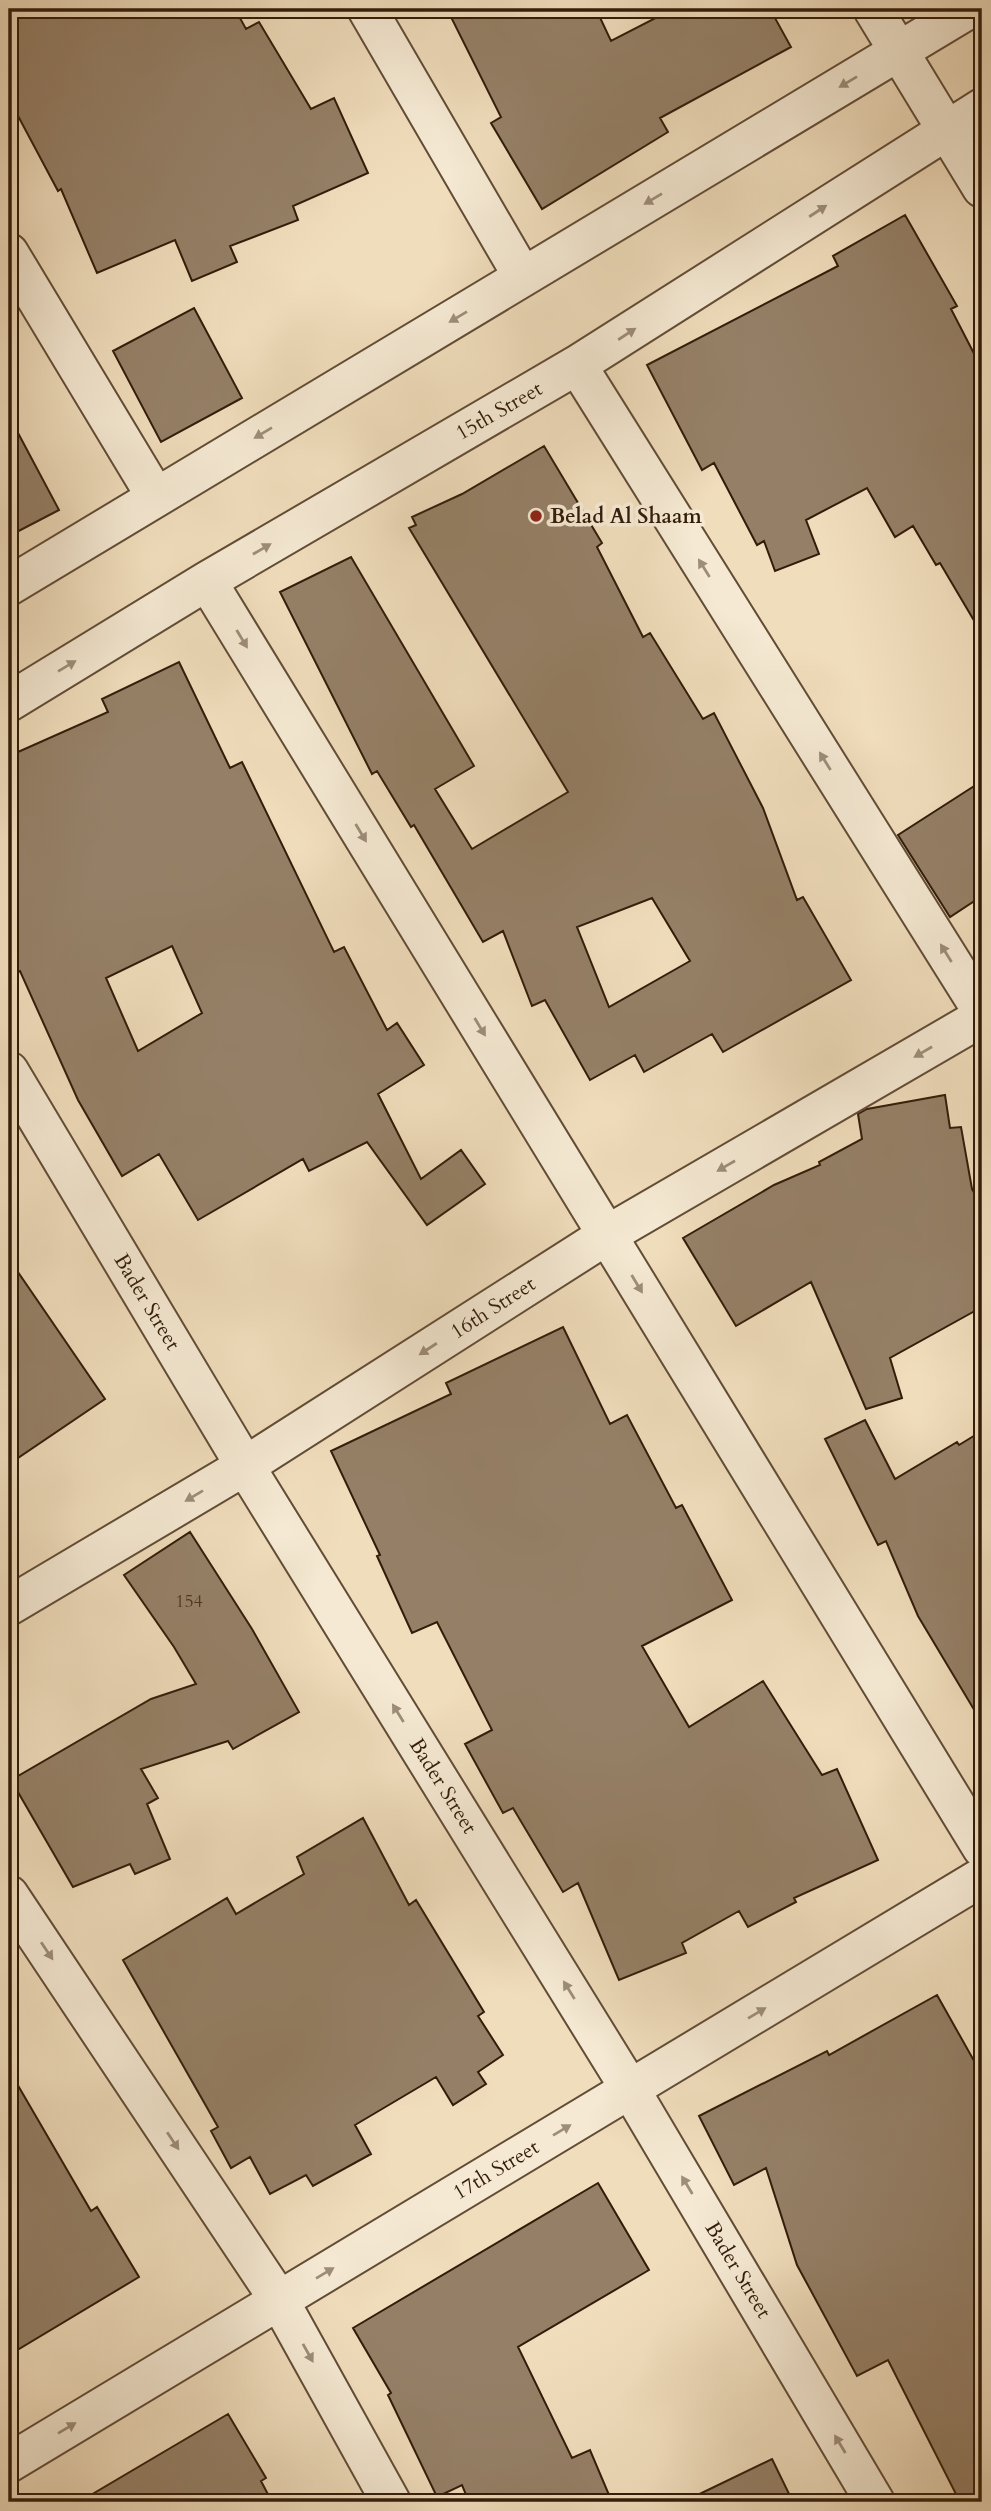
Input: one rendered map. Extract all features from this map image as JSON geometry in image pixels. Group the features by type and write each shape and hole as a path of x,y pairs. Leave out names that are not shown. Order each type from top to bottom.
{"street":[{"path":"367,9 523,278"},
{"path":"873,9 982,188"},
{"path":"9,586 969,9"},
{"name":"15th Street","path":"9,702 207,580 577,365 982,108"},
{"path":"9,253 156,497"},
{"path":"577,365 982,1011"},
{"path":"207,580 982,1848"},
{"name":"16th Street","path":"9,1606 245,1466 607,1235 982,1017"},
{"name":"Bader Street","path":"9,1071 245,1466 630,2090 875,2502"},
{"name":"17th Street","path":"9,2463 982,1877"},
{"path":"9,1895 279,2300 391,2502"}],"building":[{"path":"9,9 235,9 246,29 259,22 311,109 334,98 368,173 293,206 298,220 230,246 237,262 192,281 175,240 97,273 61,189 58,191 9,99"},
{"path":"447,9 596,9 611,41 673,9 770,9 791,47 660,118 668,132 542,209 491,123 501,117"},
{"path":"905,215 957,306 951,309 982,369 982,634 940,563 936,565 913,526 895,537 867,488 806,520 819,554 775,571 764,541 757,545 714,463 702,470 647,365 838,266 833,256"},
{"path":"194,308 242,398 161,442 113,351"},
{"path":"9,416 59,510 9,536"},
{"path":"544,446 602,543 597,547 643,637 650,633 703,719 714,713 763,808 797,900 803,897 851,980 723,1052 712,1034 644,1072 635,1055 590,1080 545,1000 532,1006 503,931 483,942 414,825 411,827 377,771 372,774 280,592 351,557 474,766 435,789 472,849 568,792 409,528 416,525 412,517 462,494","holes":["652,898 690,961 609,1007 577,927"]},
{"path":"179,662 230,768 242,762 334,952 344,947 387,1030 397,1023 424,1065 378,1094 421,1179 461,1150 485,1184 427,1225 367,1142 309,1171 303,1159 198,1220 159,1154 122,1176 78,1100 20,971 9,976 9,756 108,712 102,699","holes":["172,946 202,1013 138,1051 106,978"]},
{"path":"982,781 982,896 950,917 898,835"},
{"path":"945,1095 950,1128 961,1127 972,1189 982,1207 982,1307 890,1358 902,1398 866,1409 811,1282 736,1326 683,1238 774,1185 820,1165 819,1162 862,1139 858,1114 867,1109"},
{"path":"9,1259 105,1399 9,1464"},
{"path":"563,1327 610,1424 627,1415 676,1508 682,1505 732,1600 642,1646 689,1727 763,1681 822,1775 837,1769 878,1860 794,1898 796,1902 748,1927 739,1911 682,1943 686,1953 619,1980 578,1883 563,1892 513,1808 503,1813 465,1744 492,1730 437,1622 412,1633 377,1556 380,1555 331,1451 451,1394 446,1383"},
{"path":"865,1420 895,1479 957,1442 959,1445 982,1431 982,1723 918,1616 886,1541 878,1545 825,1439"},
{"path":"190,1532 252,1629 299,1712 233,1749 228,1741 141,1769 158,1798 147,1804 170,1859 135,1874 130,1864 73,1887 11,1780 151,1699 196,1684 124,1575"},
{"path":"363,1818 409,1905 416,1900 484,2012 478,2016 503,2055 478,2072 486,2084 453,2105 436,2077 355,2125 371,2154 313,2186 306,2175 270,2194 250,2157 231,2168 211,2131 218,2127 123,1960 227,1898 236,1914 304,1874 297,1857"},
{"path":"937,1995 982,2075 982,2502 960,2502 888,2360 857,2376 797,2265 766,2168 734,2185 699,2116 827,2051 829,2055"},
{"path":"9,2070 91,2211 97,2207 139,2277 9,2355"},
{"path":"598,2183 649,2270 518,2347 572,2458 590,2450 612,2502 469,2502 462,2485 437,2497 388,2395 391,2393 353,2328"},
{"path":"228,2414 266,2478 261,2481 272,2502 79,2502"},
{"path":"772,2459 793,2502 683,2502"}],"place":[{"name":"Belad Al Shaam","path":"536,516"}]}
